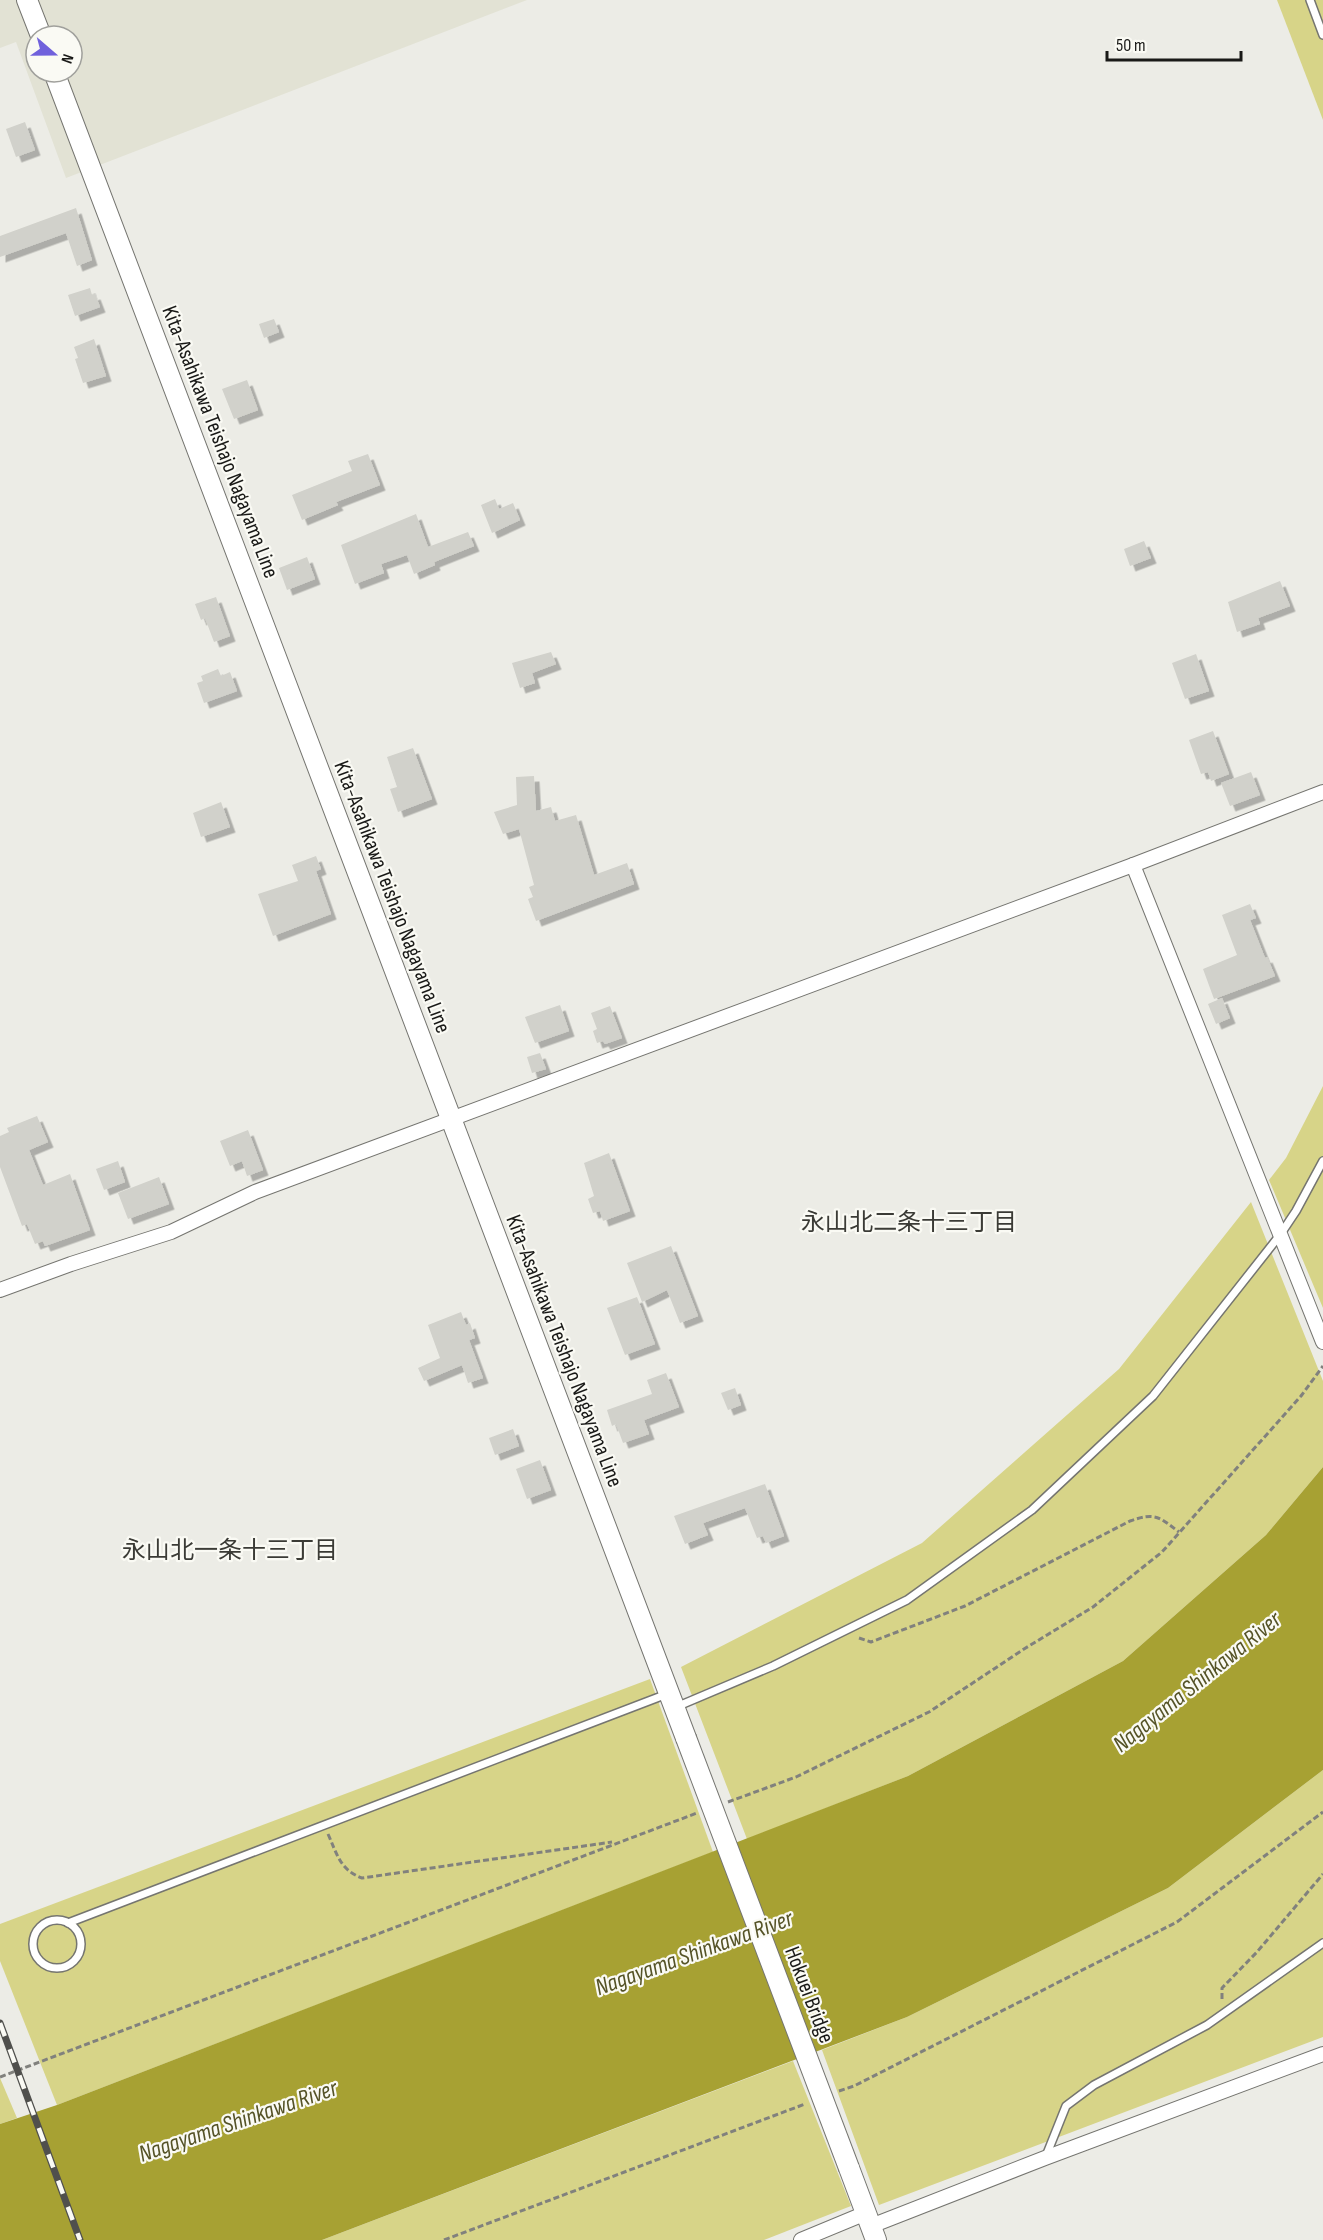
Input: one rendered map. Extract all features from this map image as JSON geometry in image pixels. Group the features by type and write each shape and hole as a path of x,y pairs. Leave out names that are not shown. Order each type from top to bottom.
{"main road":[{"path":"27,0 36,24"},
{"name":"Kita-Asahikawa Teishajo Nagayama Line","path":"59,84 686,1738"},
{"name":"Hokuei Bridge","path":"686,1738 871,2226"}],"street":[{"path":"0,1290 71,1264 171,1232 255,1192 1133,866 1323,792"},
{"path":"1133,866 1323,1342"},
{"path":"801,2240 871,2226 1323,2054"}],"lane":[{"path":"1310,0 1323,35"},
{"path":"68,1923 79,1934 81,1941 77,1956 65,1966 57,1968 43,1964 33,1951 34,1935 45,1923 60,1920 68,1923 325,1825 773,1666 907,1600 1032,1510 1154,1396 1280,1235 1323,1161"},
{"path":"1045,2158 1066,2106 1094,2085 1208,2025 1323,1943"}],"path":[{"path":"842,1632 871,1642 965,1606 1130,1521 1147,1515 1157,1516 1179,1532"},
{"path":"832,2094 854,2086 1177,1922 1323,1812"},
{"path":"325,1825 341,1866 351,1874 362,1878 620,1841"},
{"path":"1221,2015 1222,1988 1257,1952 1323,1874"},
{"path":"444,2240 810,2102"}],"shaded area":[{"path":"0,0 527,0 66,178 31,84 84,84 84,24 24,24 24,64 16,42 0,48"},
{"path":"1277,0 1323,0 1323,120"},
{"path":"1323,1086 1323,1308 1269,1180 1286,1158"},
{"path":"1251,1202 1323,1381 1323,1467 1266,1535 1123,1661 908,1776 747,1839 681,1667 922,1543 1119,1369"},
{"path":"650,1679 713,1852 57,2105 0,1961 0,1924"},
{"path":"1323,1770 1323,2037 879,2205 822,2050 907,2017 1168,1888"},
{"path":"793,2061 851,2206 764,2240 322,2240"},
{"path":"0,2078 17,2118 0,2124"}],"water":[{"name":"Nagayama Shinkawa River","path":"1323,1467 1323,1770 1168,1888 907,2017 322,2240 0,2240 0,2124 57,2105 908,1776 1123,1661 1266,1535"}],"building":[{"path":"25,122 35,150 16,157 6,129"},
{"path":"76,208 92,260 77,266 66,233 0,257 0,236"},
{"path":"90,288 100,307 75,316 68,295"},
{"path":"274,319 279,332 264,338 259,324"},
{"path":"94,339 106,376 83,383 75,359 78,358 74,347"},
{"path":"247,380 258,410 234,419 222,389"},
{"path":"368,454 380,485 336,502 338,505 302,520 292,495 352,471 348,461"},
{"path":"495,499 499,509 513,503 520,520 492,533 481,505"},
{"path":"416,514 428,547 468,532 474,546 434,562 435,565 414,574 407,555 381,564 384,573 355,584 341,545"},
{"path":"1144,541 1151,558 1130,566 1124,549"},
{"path":"307,557 315,579 287,590 279,568"},
{"path":"1280,581 1290,606 1258,618 1260,624 1237,632 1228,602"},
{"path":"216,597 230,636 214,642 205,618 201,620 195,604"},
{"path":"551,652 556,664 532,673 535,683 520,688 512,663"},
{"path":"1196,654 1209,691 1185,699 1172,663"},
{"path":"218,669 221,676 230,672 237,691 204,703 197,683 203,681 201,676"},
{"path":"1213,731 1229,774 1211,781 1208,772 1201,774 1189,740"},
{"path":"413,748 432,799 398,812 390,789 397,787 387,757"},
{"path":"1251,772 1260,795 1230,806 1221,783"},
{"path":"534,776 536,811 551,807 555,821 576,815 594,875 627,863 634,884 536,921 528,899 533,897 529,887 534,885 519,829 503,834 494,812 517,805 516,777"},
{"path":"221,802 230,827 201,837 193,813"},
{"path":"316,856 321,869 316,871 331,914 273,936 258,894 298,881 292,865"},
{"path":"1250,904 1256,918 1250,920 1275,976 1214,999 1203,969 1237,955 1222,915"},
{"path":"1222,998 1230,1018 1216,1024 1208,1004"},
{"path":"560,1005 569,1031 535,1043 525,1017"},
{"path":"610,1006 622,1038 605,1044 603,1041 597,1043 593,1031 597,1029 591,1013"},
{"path":"540,1053 546,1069 532,1073 527,1057"},
{"path":"37,1116 48,1142 29,1150 43,1185 70,1174 90,1230 45,1246 43,1241 35,1244 27,1224 22,1226 0,1167 0,1136 9,1132 7,1128"},
{"path":"248,1130 263,1170 247,1176 242,1161 230,1166 220,1141"},
{"path":"609,1153 630,1211 603,1221 600,1211 593,1213 588,1199 594,1196 584,1163"},
{"path":"118,1161 125,1182 104,1190 96,1169"},
{"path":"159,1177 169,1204 128,1219 118,1193"},
{"path":"671,1246 698,1316 680,1323 667,1290 642,1302 627,1263"},
{"path":"637,1297 655,1344 625,1355 607,1308"},
{"path":"461,1312 466,1325 470,1323 475,1338 469,1340 483,1378 468,1383 462,1365 424,1381 418,1368 440,1358 428,1325"},
{"path":"666,1373 679,1407 644,1420 649,1434 623,1443 616,1424 612,1426 607,1410 652,1394 647,1380"},
{"path":"735,1388 741,1405 728,1410 721,1393"},
{"path":"513,1429 519,1446 495,1455 489,1438"},
{"path":"540,1460 551,1490 527,1499 516,1469"},
{"path":"765,1484 784,1536 766,1543 763,1536 757,1538 745,1508 703,1523 708,1535 685,1544 674,1516"}],"railway":[{"path":"0,2023 80,2240"}],"district":[{"name":"永山北二条十三丁目","path":"909,1222"},
{"name":"永山北一条十三丁目","path":"230,1550"}]}
